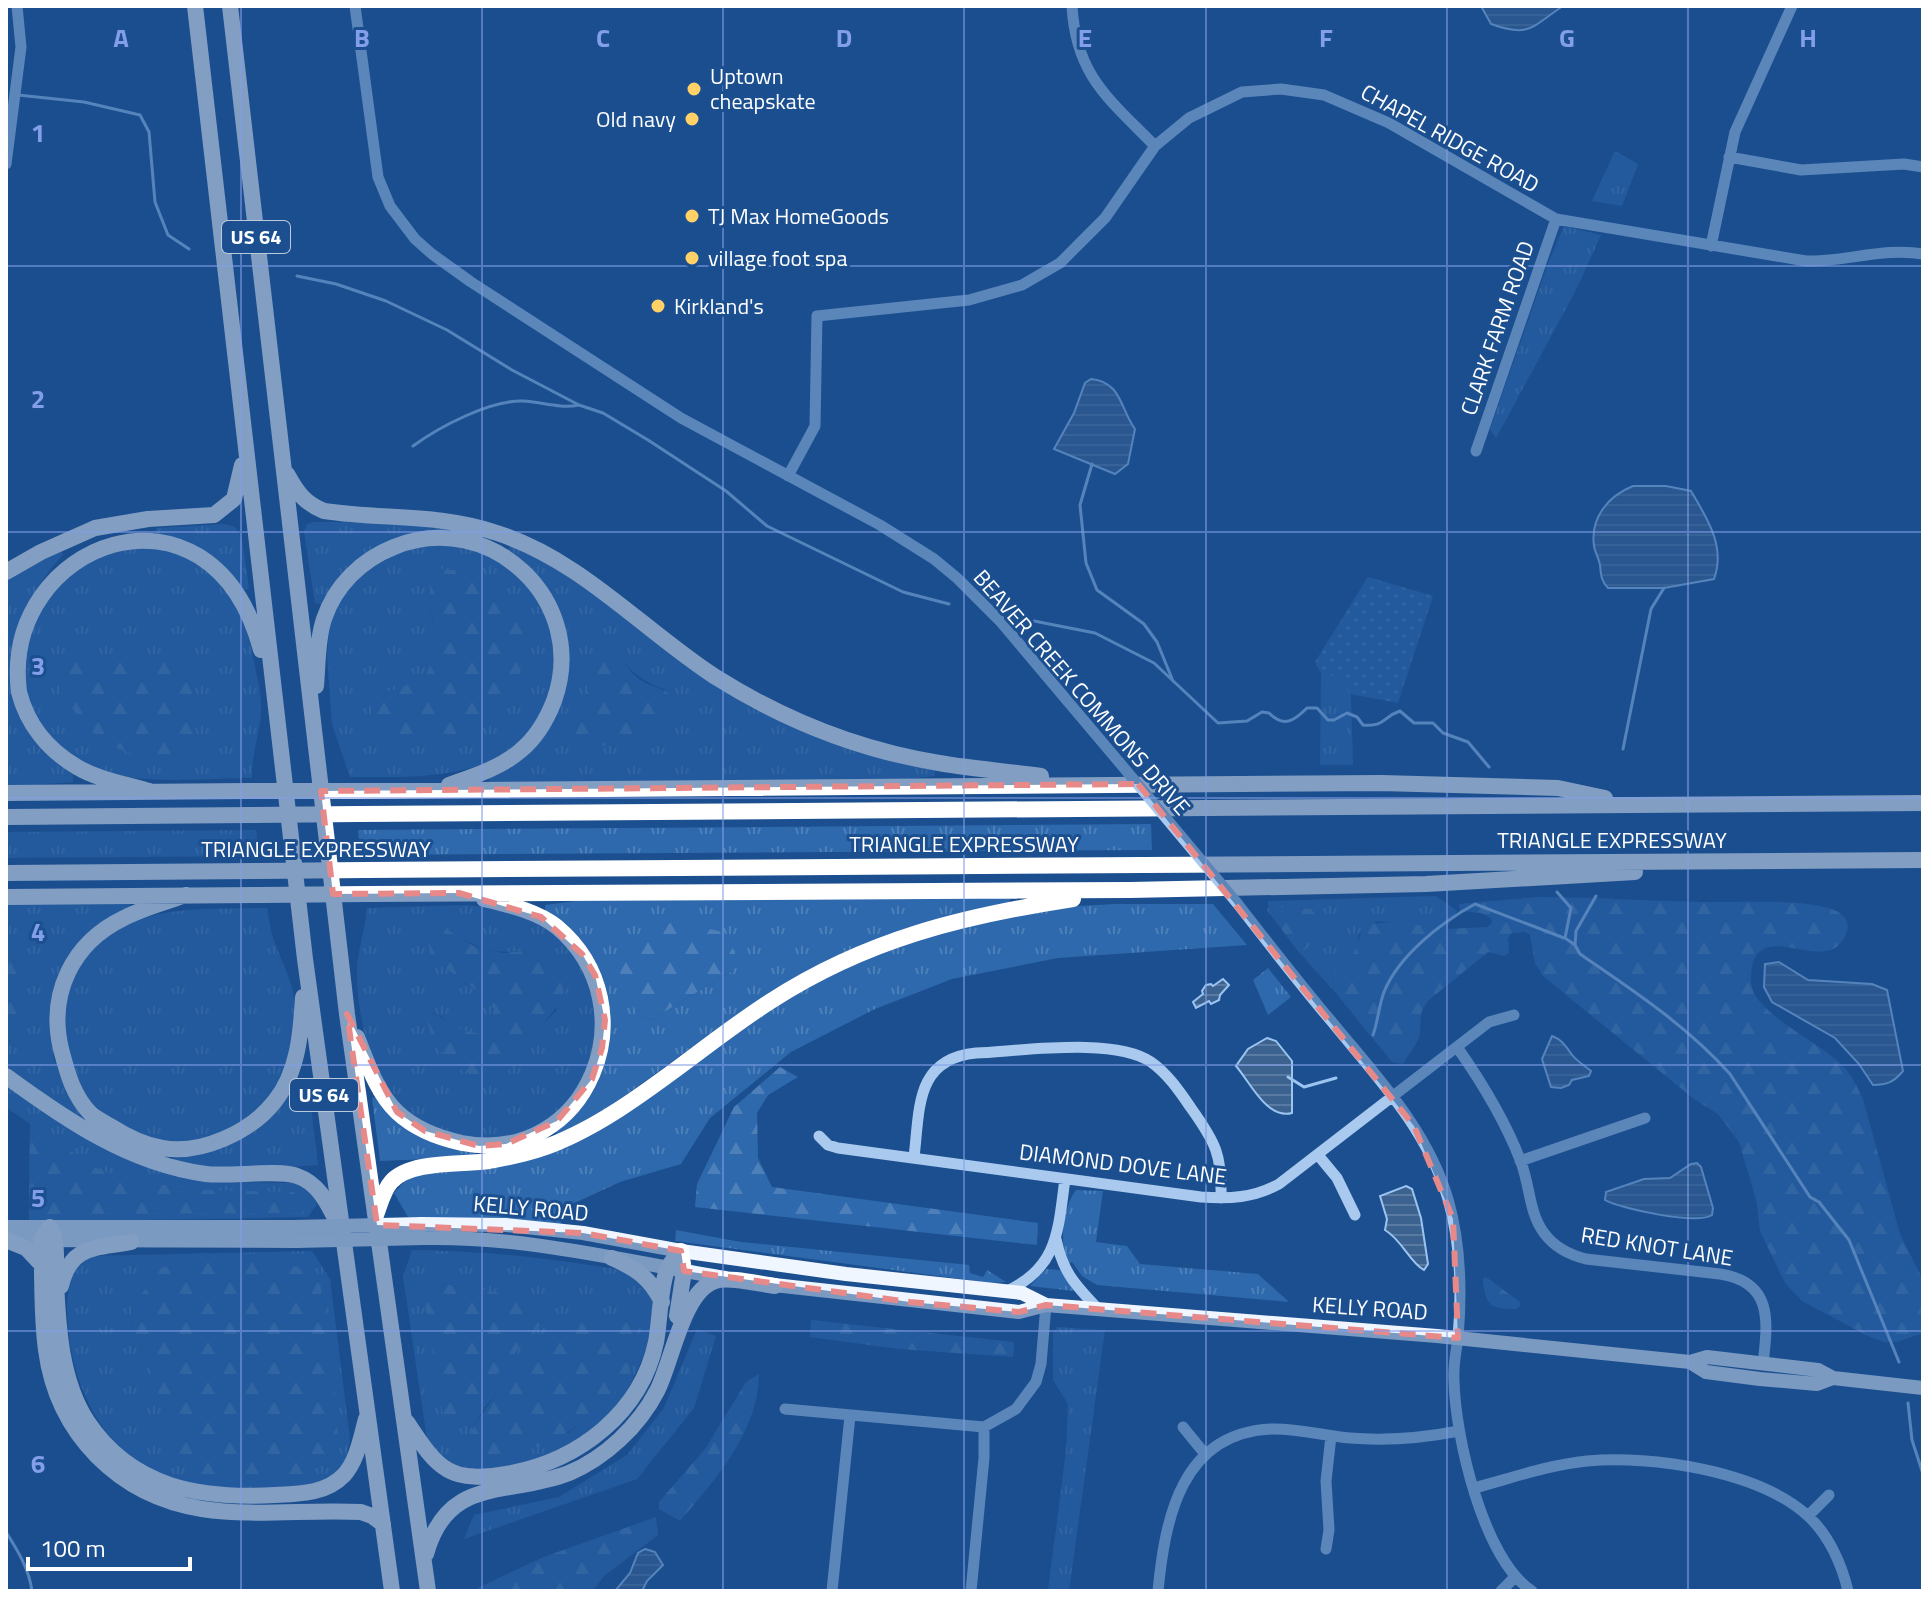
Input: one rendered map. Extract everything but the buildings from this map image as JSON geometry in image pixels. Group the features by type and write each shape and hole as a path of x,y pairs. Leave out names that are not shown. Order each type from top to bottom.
{"highway":[{"name":"US 64","path":"195,6 305,959 392,1591"},
{"name":"US 64","path":"230,6 347,1014 428,1591"},
{"path":"6,572 41,552 95,528 148,519 214,515 234,499 245,443"},
{"path":"284,468 298,494 310,505 324,511 435,518 499,533 539,550 581,576 712,674 776,711 821,731 862,745 936,763 1090,784"},
{"path":"312,719 324,619 337,592 355,571 379,553 423,538 447,537 471,541 498,552 537,585 548,605 557,627 561,651 557,690 540,728 523,749 485,772 437,790"},
{"path":"152,792 79,768 44,740 26,713 17,683 17,642 29,606 57,569 90,549 121,541 159,542 177,546 197,556 222,575 237,594 256,632 274,698"},
{"path":"6,793 1090,784 1486,785 1558,788 1637,804"},
{"name":"TRIANGLE EXPRESSWAY","path":"6,817 1923,803"},
{"name":"TRIANGLE EXPRESSWAY","path":"6,873 1923,860"},
{"path":"6,897 1130,890 1426,884 1647,872 1676,862"},
{"path":"376,1217 392,1180 406,1171 491,1160 535,1151 559,1142 609,1115 771,1001 861,953 922,929 986,913 1130,890"},
{"path":"347,1014 382,1092 397,1112 436,1136 479,1146 506,1144 545,1128 576,1103 592,1079 602,1048 605,1020 601,996 589,965 557,926 541,917 459,893"},
{"path":"186,895 120,920 91,941 71,963 58,1000 58,1034 69,1082 91,1114 125,1135 163,1148 202,1146 234,1136 258,1120 277,1100 297,1056 305,959"},
{"path":"6,1076 88,1132 146,1160 206,1174 295,1175 314,1184 342,1232"},
{"path":"49,1236 42,1265 46,1351 55,1390 89,1450 114,1473 142,1491 202,1509 361,1512 383,1524"},
{"path":"49,1236 67,1377 87,1422 116,1453 140,1472 192,1492 216,1496 315,1491 343,1476 351,1464 367,1414"},
{"path":"6,1240 26,1248 42,1265"},
{"path":"59,1296 68,1267 76,1256 98,1246 131,1242"},
{"path":"404,1418 433,1460 458,1475 494,1476 565,1457 605,1429 625,1409 636,1390 650,1363 667,1269 681,1251"},
{"path":"674,1345 684,1271 681,1251"},
{"path":"612,1258 640,1271 662,1302"},
{"path":"424,1563 432,1534 453,1505 465,1498 571,1472 617,1443 657,1392 689,1303 711,1282 718,1279 775,1286"}],"main road":[{"name":"KELLY ROAD","path":"6,1227 49,1236 131,1242 295,1234"},
{"name":"KELLY ROAD","path":"6,1240 49,1236 295,1234 534,1227 846,1274 1022,1293 1046,1305"},
{"name":"KELLY ROAD","path":"423,1231 558,1247 775,1286 1019,1312 1046,1305 1458,1338 1690,1362 1707,1357 1818,1370 1833,1378 1923,1388"},
{"name":"KELLY ROAD","path":"1690,1362 1706,1372 1760,1379 1817,1384 1833,1378"}],"street":[{"path":"6,164 21,47 17,6"},
{"name":"BEAVER CREEK COMMONS DRIVE","path":"355,6 378,177 390,206 415,239 471,282 647,396 692,424 906,541 957,578 1000,621 1119,762 1392,1095 1426,1147 1448,1199 1459,1255 1454,1377 1459,1431 1474,1488 1493,1542 1515,1577 1532,1591"},
{"path":"1072,6 1078,51 1096,86 1155,146"},
{"path":"1711,246 1735,132 1792,6"},
{"name":"CHAPEL RIDGE ROAD","path":"788,476 815,426 817,316 969,300 1022,285 1060,263 1105,218 1155,146 1189,118 1242,92 1281,89 1309,92 1358,108 1556,219 1711,246 1821,261 1898,252 1923,254"},
{"path":"1729,157 1801,170 1877,165 1923,167"},
{"name":"CLARK FARM ROAD","path":"1476,451 1556,219"},
{"name":"DIAMOND DOVE LANE","path":"819,1136 828,1145 838,1148 1065,1179 1239,1198 1267,1190 1318,1155 1489,1022 1514,1015"},
{"name":"RED KNOT LANE","path":"1457,1047 1498,1109 1520,1161 1534,1215 1558,1247 1571,1255 1594,1261 1729,1276 1749,1285 1760,1298 1766,1316 1763,1364"},
{"path":"914,1157 923,1090 932,1071 945,1061 958,1055 976,1053 1105,1048 1137,1055 1152,1063 1174,1085 1210,1134 1219,1155 1221,1198"},
{"path":"1520,1161 1645,1118"},
{"path":"1318,1155 1342,1187 1355,1215"},
{"path":"1005,1292 1038,1272 1047,1259 1056,1239 1065,1179"},
{"path":"1056,1239 1069,1277 1099,1310"},
{"path":"785,1409 984,1427 1016,1409 1036,1382 1041,1364 1046,1305"},
{"path":"832,1591 850,1416"},
{"path":"971,1591 984,1458 984,1427"},
{"path":"1183,1427 1205,1454"},
{"path":"1158,1591 1171,1511 1186,1479 1205,1454 1230,1440 1259,1431 1286,1430 1392,1439 1429,1437 1459,1431"},
{"path":"1326,1549 1329,1530 1326,1481 1331,1436"},
{"path":"1474,1488 1564,1464 1605,1460 1651,1460 1705,1469 1753,1485 1808,1516 1832,1549 1848,1591"},
{"path":"1808,1516 1829,1495"},
{"path":"1501,1591 1515,1577"}],"highlighted area":[{"path":"1138,784 1414,1126 1453,1219 1458,1338 1046,1305 1019,1312 910,1302 684,1271 681,1251 583,1233 377,1225 347,1014 397,1112 425,1131 479,1146 506,1144 557,1121 592,1079 602,1048 605,1020 595,975 582,954 541,917 459,893 333,894 321,791"}],"green space":[{"path":"1615,151 1638,164 1622,206 1592,201"},
{"path":"1564,226 1601,235 1576,290 1496,438 1490,429"},
{"path":"393,522 446,526 446,530 406,535 373,549 346,572 321,604 315,603 304,532 307,524"},
{"path":"224,524 235,527 242,539 249,589 244,590 226,569 206,553 156,534 156,528"},
{"path":"426,543 488,556 521,577 537,597 548,620 553,646 553,672 548,697 537,720 521,741 483,764 446,773 408,777 350,777 332,724 327,656 330,621 337,601 375,561","holes":["429,581 455,741 375,696 425,680 435,649"]},
{"path":"510,545 526,551 582,584 724,689 935,769 935,776 899,780 489,783 489,777 525,754 567,667 528,566 508,551","holes":["607,640 639,676 666,690 575,733"]},
{"path":"147,546 171,552 208,571 222,584 242,617 261,699 252,778 138,778 84,764 61,749 42,728 25,696 25,657 32,611 94,553"},
{"path":"61,550 63,555 42,581 28,609 19,638 17,668 21,697 32,726 49,752 73,775 73,782 6,787 6,580"},
{"path":"433,568 471,572 508,593 524,626 520,668 509,703 483,728 455,741 405,744 377,735 370,720 375,696 425,679 435,649 429,581"},
{"path":"1368,577 1433,596 1398,703 1350,694 1345,679 1321,673 1315,662"},
{"path":"608,639 634,674 645,683 665,691 676,702 675,719 662,729 587,750 577,746 575,734 600,640"},
{"path":"52,659 178,661 190,670 196,746 187,755 136,755 102,743 68,704 50,669"},
{"path":"1321,673 1345,678 1351,698 1353,765 1320,765"},
{"path":"1151,824 1152,850 361,855 358,830"},
{"path":"256,830 259,856 6,858 6,832"},
{"path":"1010,896 1010,902 914,926 752,1004 612,1105 558,1135 555,1131 587,1101 600,1077 608,1050 610,1024 607,997 599,971 568,928 545,911 545,905 590,899","holes":["673,921 732,971 651,1020 638,1016 637,938 651,935"]},
{"path":"1436,896 1457,911 1446,929 1377,921 1359,933 1358,946 1333,981 1335,992 1297,950 1303,950 1310,909 1268,907 1268,901"},
{"path":"1538,897 1800,903 1835,910 1844,917 1848,929 1846,934 1837,946 1826,951 1782,946 1769,947 1758,953 1752,967 1751,985 1768,1010 1841,1064 1863,1099 1900,1234 1923,1280 1923,1333 1897,1342 1884,1342 1802,1301 1785,1283 1760,1231 1756,1199 1739,1142 1718,1114 1694,1099 1543,976 1535,963 1530,935 1525,932 1511,933 1509,953 1504,956 1488,952 1429,1000 1422,1012 1417,1042 1403,1064 1392,1062 1335,992 1336,971 1356,948 1364,924 1397,922 1446,929 1487,927 1492,923 1491,918 1481,913 1460,911 1459,904"},
{"path":"130,902 130,908 95,928 50,1020 54,1059 66,1089 93,1122 90,1127 6,1066 6,1039 12,1042 16,961 6,959 6,903"},
{"path":"1213,904 1247,945 1058,958 952,979 875,1009 791,1052 710,1118 681,1164 620,1182 566,1207 560,1225 408,1217 394,1193 410,1176 534,1158 770,1009 813,984 880,953 937,932 1058,907"},
{"path":"467,905 488,908 542,926 570,949 588,986 598,1024 585,1073 566,1103 553,1116 522,1134 486,1140 434,1128 414,1119 402,1109 382,1081 363,1027 357,966 367,908","holes":["440,925 489,950 524,951 557,1010 543,1024 534,1046 435,1045 430,1012 442,1017 458,1031 477,1033 490,1024 494,1009 476,990 431,958 426,933"]},
{"path":"1268,907 1310,909 1315,913 1312,943 1303,951 1297,950 1267,910"},
{"path":"267,908 273,938 291,986 295,1019 288,1068 266,1103 249,1119 188,1143 144,1135 101,1113 80,1087 69,1063 64,1037 65,1011 83,962 101,941 123,926 157,914"},
{"path":"673,921 723,932 735,952 732,971 651,1020 638,1016 629,997 619,968 620,948 623,937 649,934"},
{"path":"440,925 474,946 503,953 524,951 546,955 562,976 564,998 543,1024 534,1046 508,1070 479,1077 456,1068 435,1045 426,1018 430,1012 457,1027 477,1033 490,1024 494,1009 476,990 431,958 426,932"},
{"path":"6,959 15,961 24,973 24,1041 12,1042 6,1038"},
{"path":"1268,968 1291,997 1268,1015 1253,980"},
{"path":"780,1067 798,1077 768,1095 757,1113 758,1158 772,1187 1038,1223 1037,1245 695,1207 697,1184 734,1107"},
{"path":"297,1081 303,1082 312,1115 318,1165 235,1170 173,1161 174,1155 231,1144 261,1127 274,1115"},
{"path":"6,1082 57,1119 229,1182 292,1183 309,1189 317,1204 308,1217 29,1222 30,1124 6,1107"},
{"path":"376,1097 420,1135 445,1146 475,1152 476,1157 380,1161 372,1098"},
{"path":"30,1124 98,1169 132,1181 202,1190 292,1192 304,1198 307,1208 301,1213 29,1214"},
{"path":"1076,1190 1103,1191 1096,1242 1127,1246 1140,1264 1258,1274 1289,1302 1097,1285 1082,1276 1072,1262 1067,1265 1065,1256 1065,1216"},
{"path":"676,1230 741,1242 969,1265 970,1273 983,1277 987,1270 1006,1282 991,1283 675,1241"},
{"path":"412,1250 518,1256 624,1271 635,1275 647,1286 652,1302 652,1320 642,1360 616,1407 576,1442 557,1452 506,1467 471,1469 452,1463 427,1439 403,1276","holes":["433,1283 487,1290 543,1307 544,1322 520,1345","534,1350 610,1399 570,1432 524,1450 467,1439 484,1408"]},
{"path":"312,1251 330,1279 350,1440 346,1458 339,1470 320,1482 299,1488 246,1490 169,1478 134,1460 119,1447 94,1414 73,1356 68,1325 68,1294 74,1274 86,1256","holes":["162,1267 337,1412 338,1440 322,1463 176,1455 148,1361 131,1329 133,1305"]},
{"path":"205,1261 281,1263 306,1269 320,1281 338,1440 322,1463 302,1477 208,1478 176,1455 148,1361 131,1329 133,1305 162,1267"},
{"path":"1046,1269 1060,1270 1074,1291 1030,1286"},
{"path":"1486,1277 1520,1302 1520,1306 1508,1309 1491,1304 1484,1288 1483,1279"},
{"path":"433,1283 487,1290 544,1307 544,1322 455,1417 443,1416 423,1292"},
{"path":"607,1320 631,1321 638,1327 629,1369 606,1402 570,1430 528,1450 488,1456 470,1452 467,1439 474,1427 510,1376 538,1345 564,1327"},
{"path":"811,1320 1014,1342 1013,1357 899,1349 810,1337"},
{"path":"1057,1327 1105,1330 1069,1591 1048,1591 1066,1450 1068,1404 1053,1380 1053,1333"},
{"path":"697,1329 716,1336 694,1408 637,1479 464,1539 474,1515 559,1497 627,1455 664,1408"},
{"path":"759,1374 751,1416 721,1471 680,1521 659,1509 659,1502 705,1449 746,1382"},
{"path":"656,1517 658,1535 604,1576 593,1591 472,1591 541,1558"}],"shaded area":[{"path":"1481,6 1563,6 1530,28 1514,30 1491,24"},
{"path":"1091,379 1109,385 1115,391 1135,429 1128,464 1115,474 1054,449 1074,413 1085,383"},
{"path":"1633,486 1666,486 1691,491 1716,544 1718,556 1714,579 1664,588 1608,588 1602,578 1594,546 1595,526 1609,502"},
{"path":"1779,962 1808,980 1872,984 1887,990 1903,1071 1900,1075 1890,1082 1873,1085 1835,1038 1772,1002 1764,987 1765,964"},
{"path":"1223,979 1229,985 1219,1000 1196,1008 1193,1002 1203,994 1206,985 1213,986"},
{"path":"1552,1036 1591,1071 1589,1076 1572,1080 1561,1088 1551,1087 1542,1059"},
{"path":"1267,1038 1276,1041 1292,1061 1292,1113 1283,1114 1267,1105 1236,1066 1248,1049"},
{"path":"1697,1163 1701,1167 1713,1208 1712,1215 1704,1218 1676,1217 1605,1200 1606,1192 1644,1179 1670,1178"},
{"path":"1406,1186 1412,1189 1421,1218 1428,1264 1424,1270 1385,1230 1387,1219 1380,1196"},
{"path":"645,1549 655,1552 663,1565 642,1591 615,1591 630,1573 638,1553"}],"waterway":[{"path":"18,95 84,102 140,115 149,132 155,202 168,235 189,249"},
{"path":"297,276 336,284 386,301 447,330 512,370 579,405 603,413 648,440 726,491 767,526 903,592 949,604"},
{"path":"413,446 451,423 496,405 523,401 558,406 579,405"},
{"path":"1092,464 1080,505 1086,563 1097,590 1144,624 1157,642 1173,681"},
{"path":"1623,749 1651,609 1664,588"},
{"path":"1034,621 1095,633 1154,663 1218,723 1247,721 1262,712 1289,721 1307,708 1317,708 1328,720 1347,713 1357,717 1363,725 1370,725 1380,723 1400,711 1414,723 1433,723 1443,733 1468,742 1489,767"},
{"path":"1557,892 1571,908 1565,938 1575,945 1580,954 1678,1024 1730,1074 1810,1197 1819,1202 1849,1240 1899,1362"},
{"path":"1575,945 1576,931 1596,896"},
{"path":"1373,1035 1384,992 1400,965 1436,930 1475,904 1564,938"},
{"path":"1288,1077 1304,1087 1336,1078"},
{"path":"1908,1403 1912,1440 1923,1474"},
{"path":"6,1532 26,1568 32,1591"}],"place":[{"name":"Uptown cheapskate","path":"694,89"},
{"name":"Old navy","path":"692,119"},
{"name":"TJ Max HomeGoods","path":"692,216"},
{"name":"village foot spa","path":"692,258"},
{"name":"Kirkland's","path":"658,306"}]}
